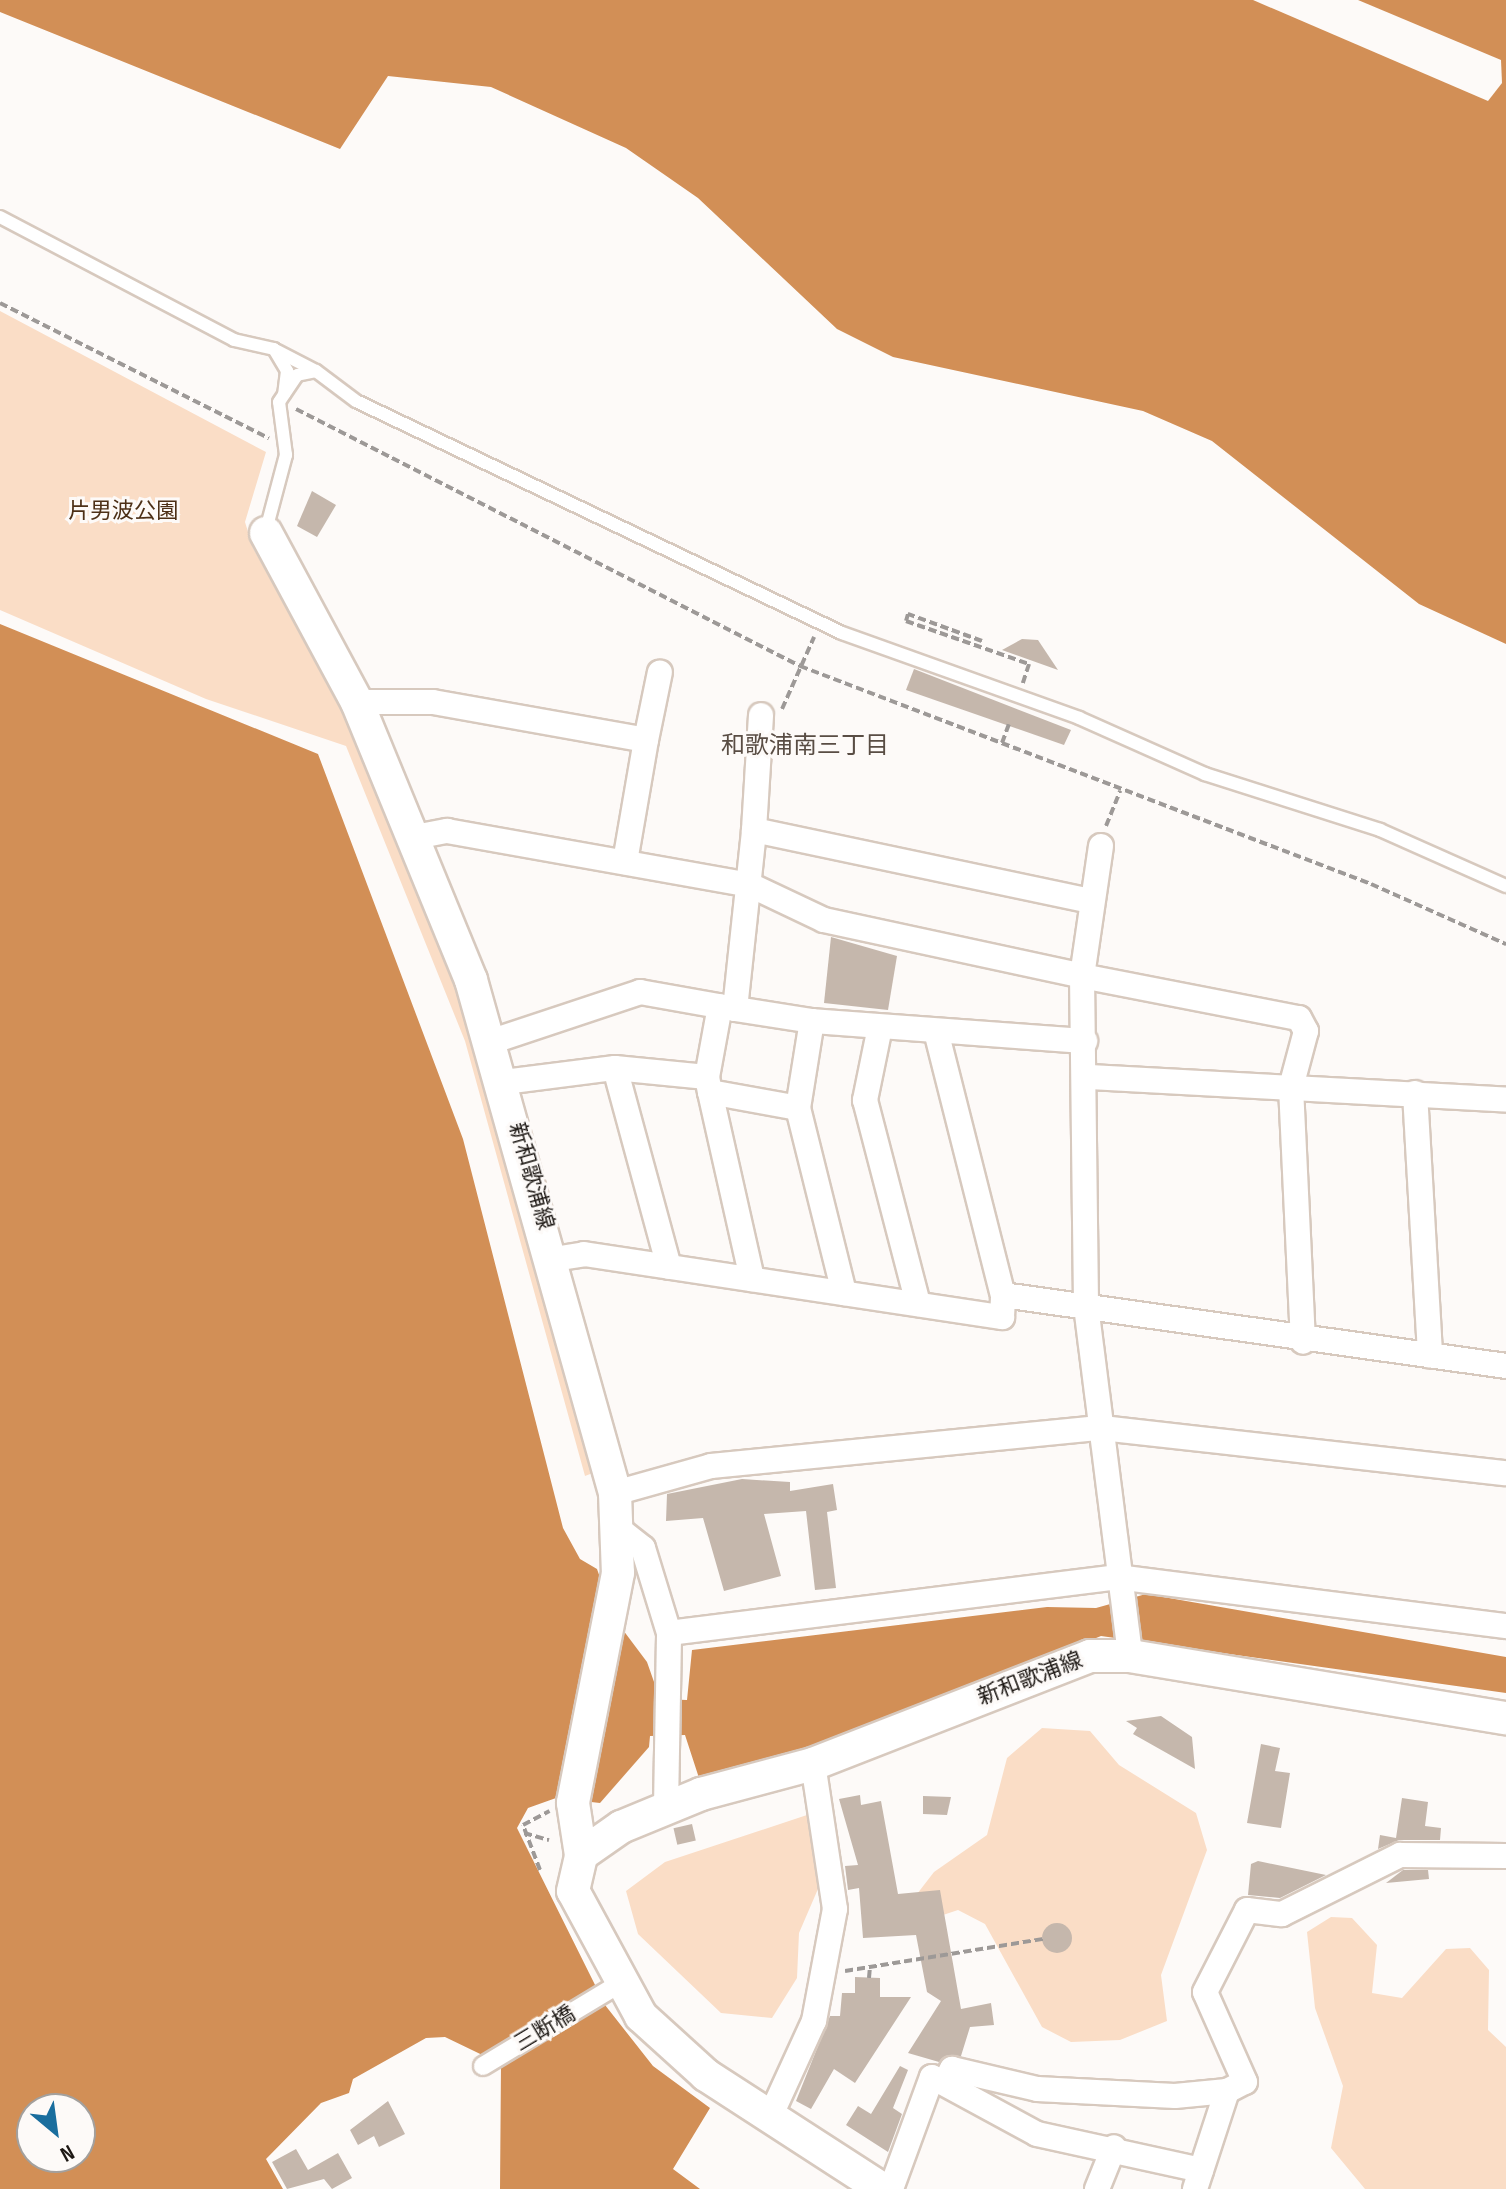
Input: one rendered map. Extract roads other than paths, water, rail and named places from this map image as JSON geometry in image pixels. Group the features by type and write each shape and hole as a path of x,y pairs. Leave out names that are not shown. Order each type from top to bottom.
{"main road":[{"name":"新和歌浦線","path":"266,533 357,702 415,837 493,1041 615,1493 620,1530 618,1573 561,1807 581,1855 573,1891 612,1988 641,2016 706,2075 882,2189"},
{"name":"新和歌浦線","path":"581,1855 666,1808 813,1764 1090,1656 1129,1649 1506,1718"}],"street":[{"path":"625,862 660,672"},
{"path":"357,702 433,702 646,740"},
{"path":"752,1279 708,1085 727,1008 750,885 754,830 770,715"},
{"path":"754,830 1091,901"},
{"path":"415,837 447,831 750,885 824,920 1082,976 1299,1018 1306,1031 1291,1087 1303,1342"},
{"path":"1103,836 1082,976 1088,1077 1086,1306 1118,1584 1129,1649"},
{"path":"493,1041 640,992 812,1021 1085,1041"},
{"path":"812,1021 798,1108 844,1293"},
{"path":"880,1027 865,1100 918,1304"},
{"path":"554,1259 584,1254 1002,1317 1003,1295 936,1031"},
{"path":"504,1082 615,1068 708,1085 798,1108"},
{"path":"615,1068 669,1267"},
{"path":"1088,1077 1506,1100"},
{"path":"1415,1093 1430,1356"},
{"path":"1003,1295 1303,1342 1506,1366"},
{"path":"615,1493 711,1466 1102,1428 1506,1473"},
{"path":"620,1530 643,1548 669,1633 673,1687 666,1808"},
{"path":"669,1633 1118,1584 1506,1626"},
{"path":"770,2117 814,2021 835,1909 813,1764"},
{"path":"945,2082 952,2069 1037,2089 1175,2096 1227,2091 1245,2082 1205,1992 1247,1910 1282,1914 1400,1855 1506,1856"},
{"name":"三断橋","path":"483,2066 612,1988"},
{"path":"891,2189 932,2077 1026,2127 1114,2147 1198,2179 1227,2091"},
{"path":"1026,2127 1037,2089"},
{"path":"1097,2189 1114,2147"}],"lane":[{"path":"0,217 234,340 274,349 316,371 356,401 842,633 1079,718 1205,774 1380,830 1506,886"},
{"path":"266,533 285,446 282,398 287,371 274,349"},
{"path":"282,398 297,375 316,371"}],"district":[{"name":"和歌浦南三丁目","path":"805,746"}],"park label":[{"name":"片男波公園","path":"123,512"}]}
